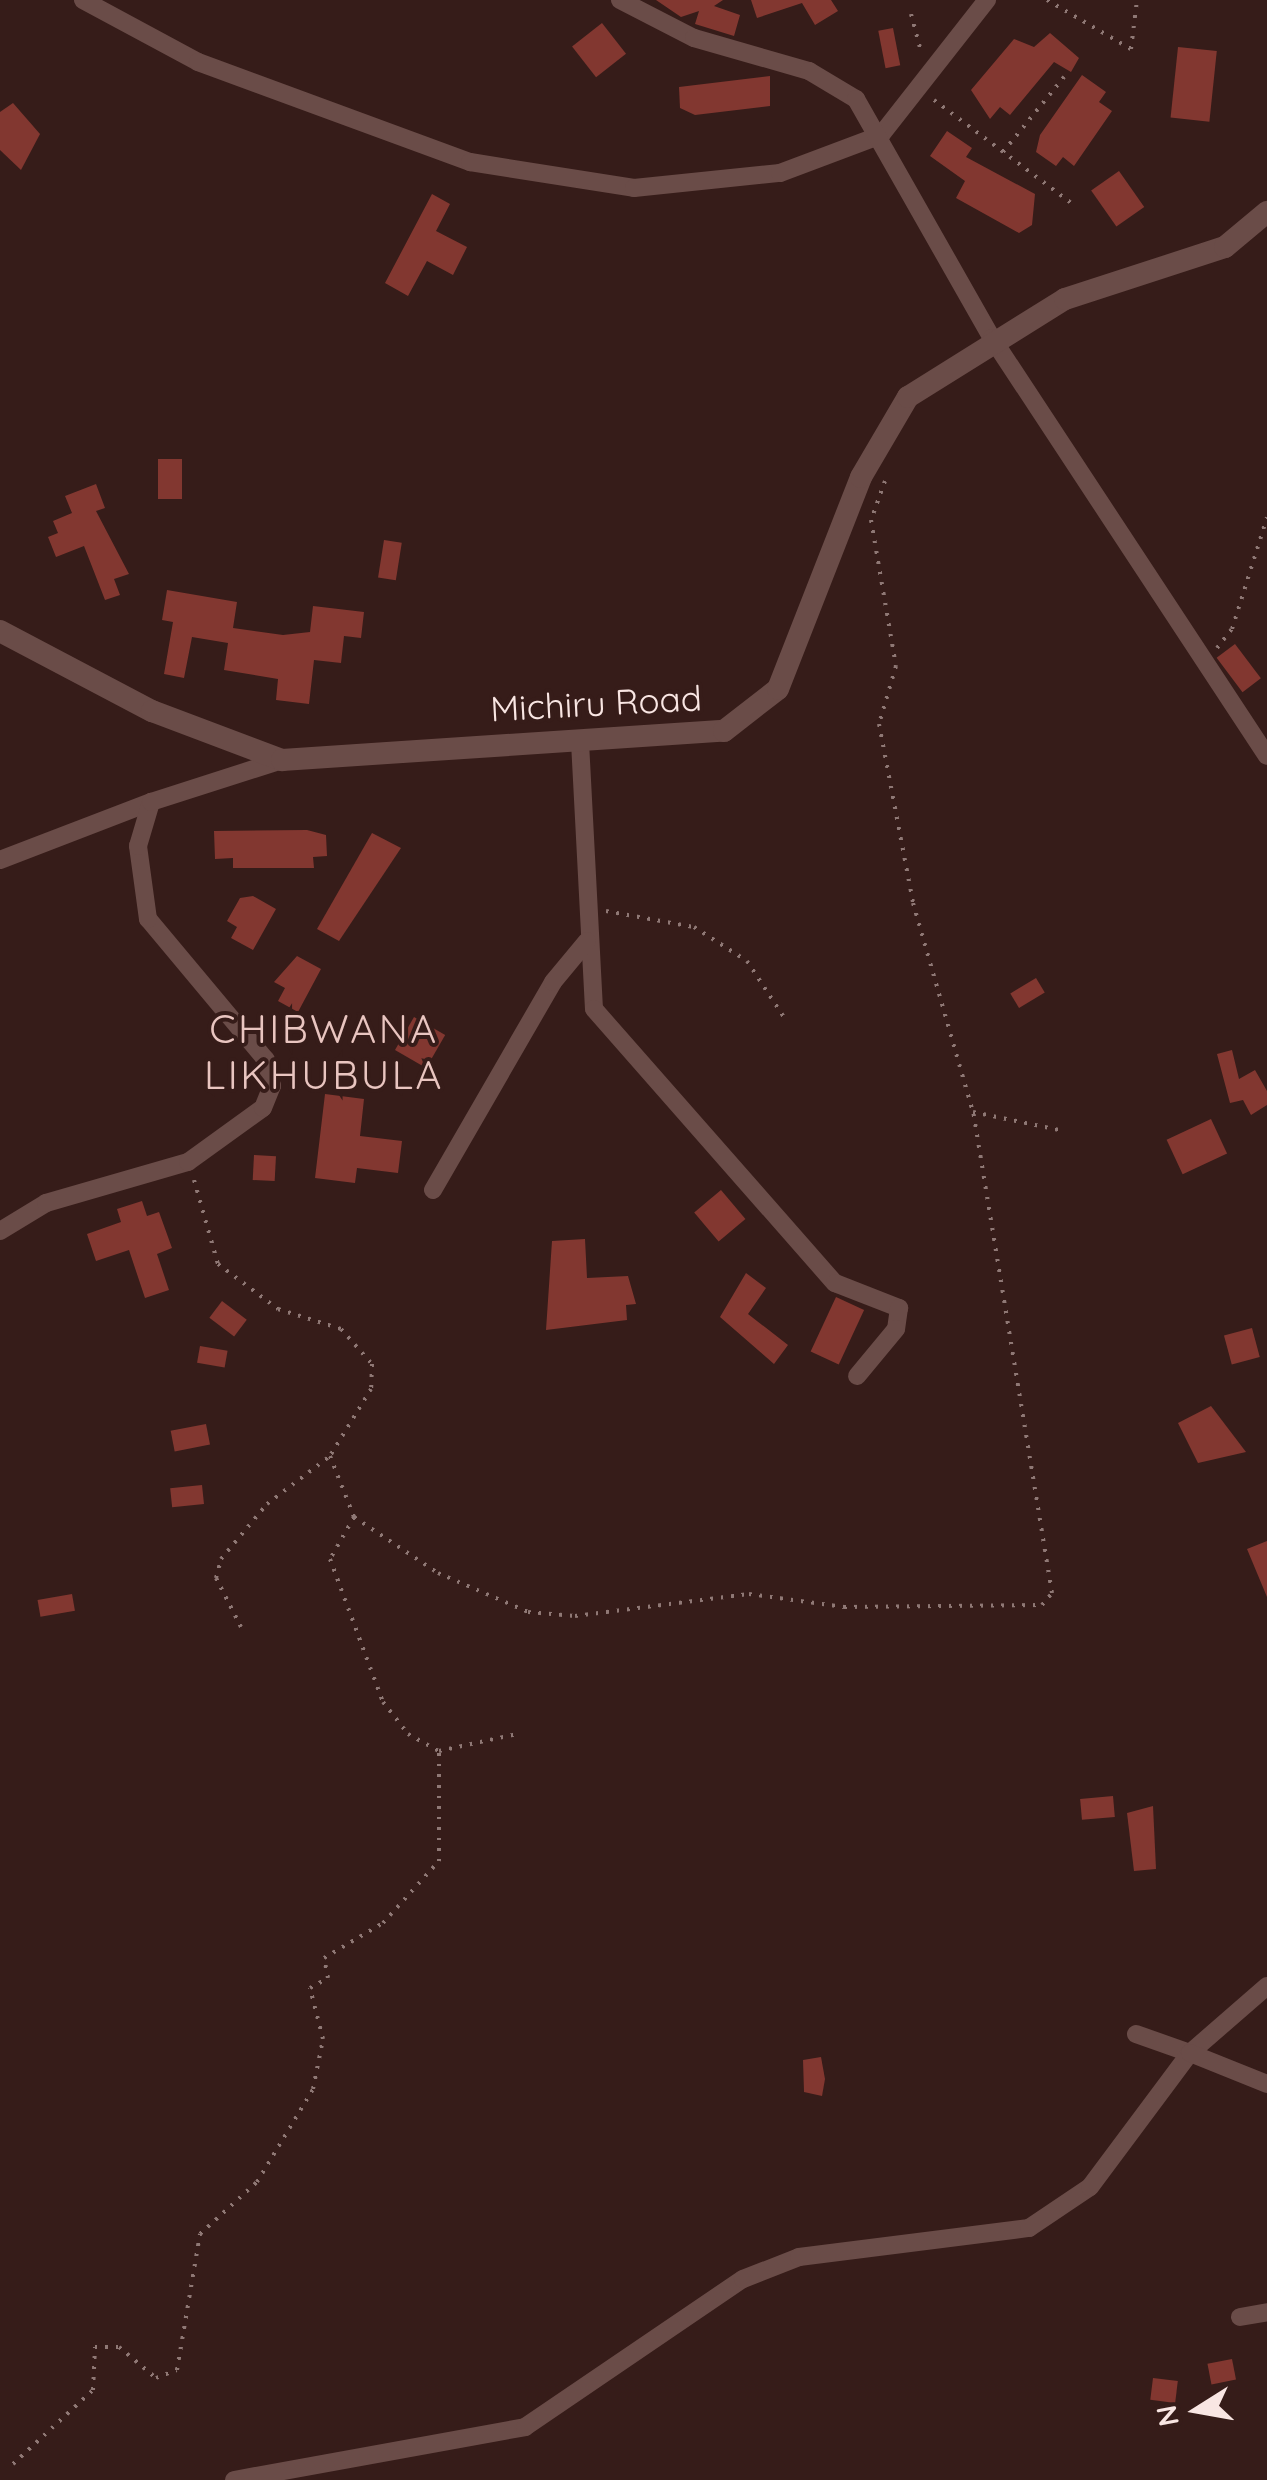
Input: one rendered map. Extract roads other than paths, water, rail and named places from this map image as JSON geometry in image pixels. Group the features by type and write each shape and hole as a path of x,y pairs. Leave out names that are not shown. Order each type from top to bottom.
{"street":[{"path":"83,0 198,62 529,177 634,188 722,181 828,160 881,135 987,0"},
{"path":"620,0 694,38 838,84 881,135 992,338 1267,756"},
{"name":"Michiru Road","path":"0,631 167,718 282,760 706,736 759,710 807,624 882,433 908,398 992,338 1065,299 1226,247 1267,212"},
{"path":"580,742 587,940 594,1008 835,1283 899,1308 896,1329 857,1376"},
{"path":"0,860 151,802 282,760"},
{"path":"0,1231 46,1203 188,1162 263,1108 272,1086 240,1020 148,919 138,846 151,802"},
{"path":"433,1190 552,982 587,940"},
{"path":"234,2480 524,2427 743,2279 799,2257 1029,2228 1090,2187 1190,2052 1267,1986"},
{"path":"1136,2034 1267,2084"},
{"path":"1240,2317 1267,2312"}],"district":[{"name":"CHIBWANA LIKHUBULA","path":"324,1051"}]}
